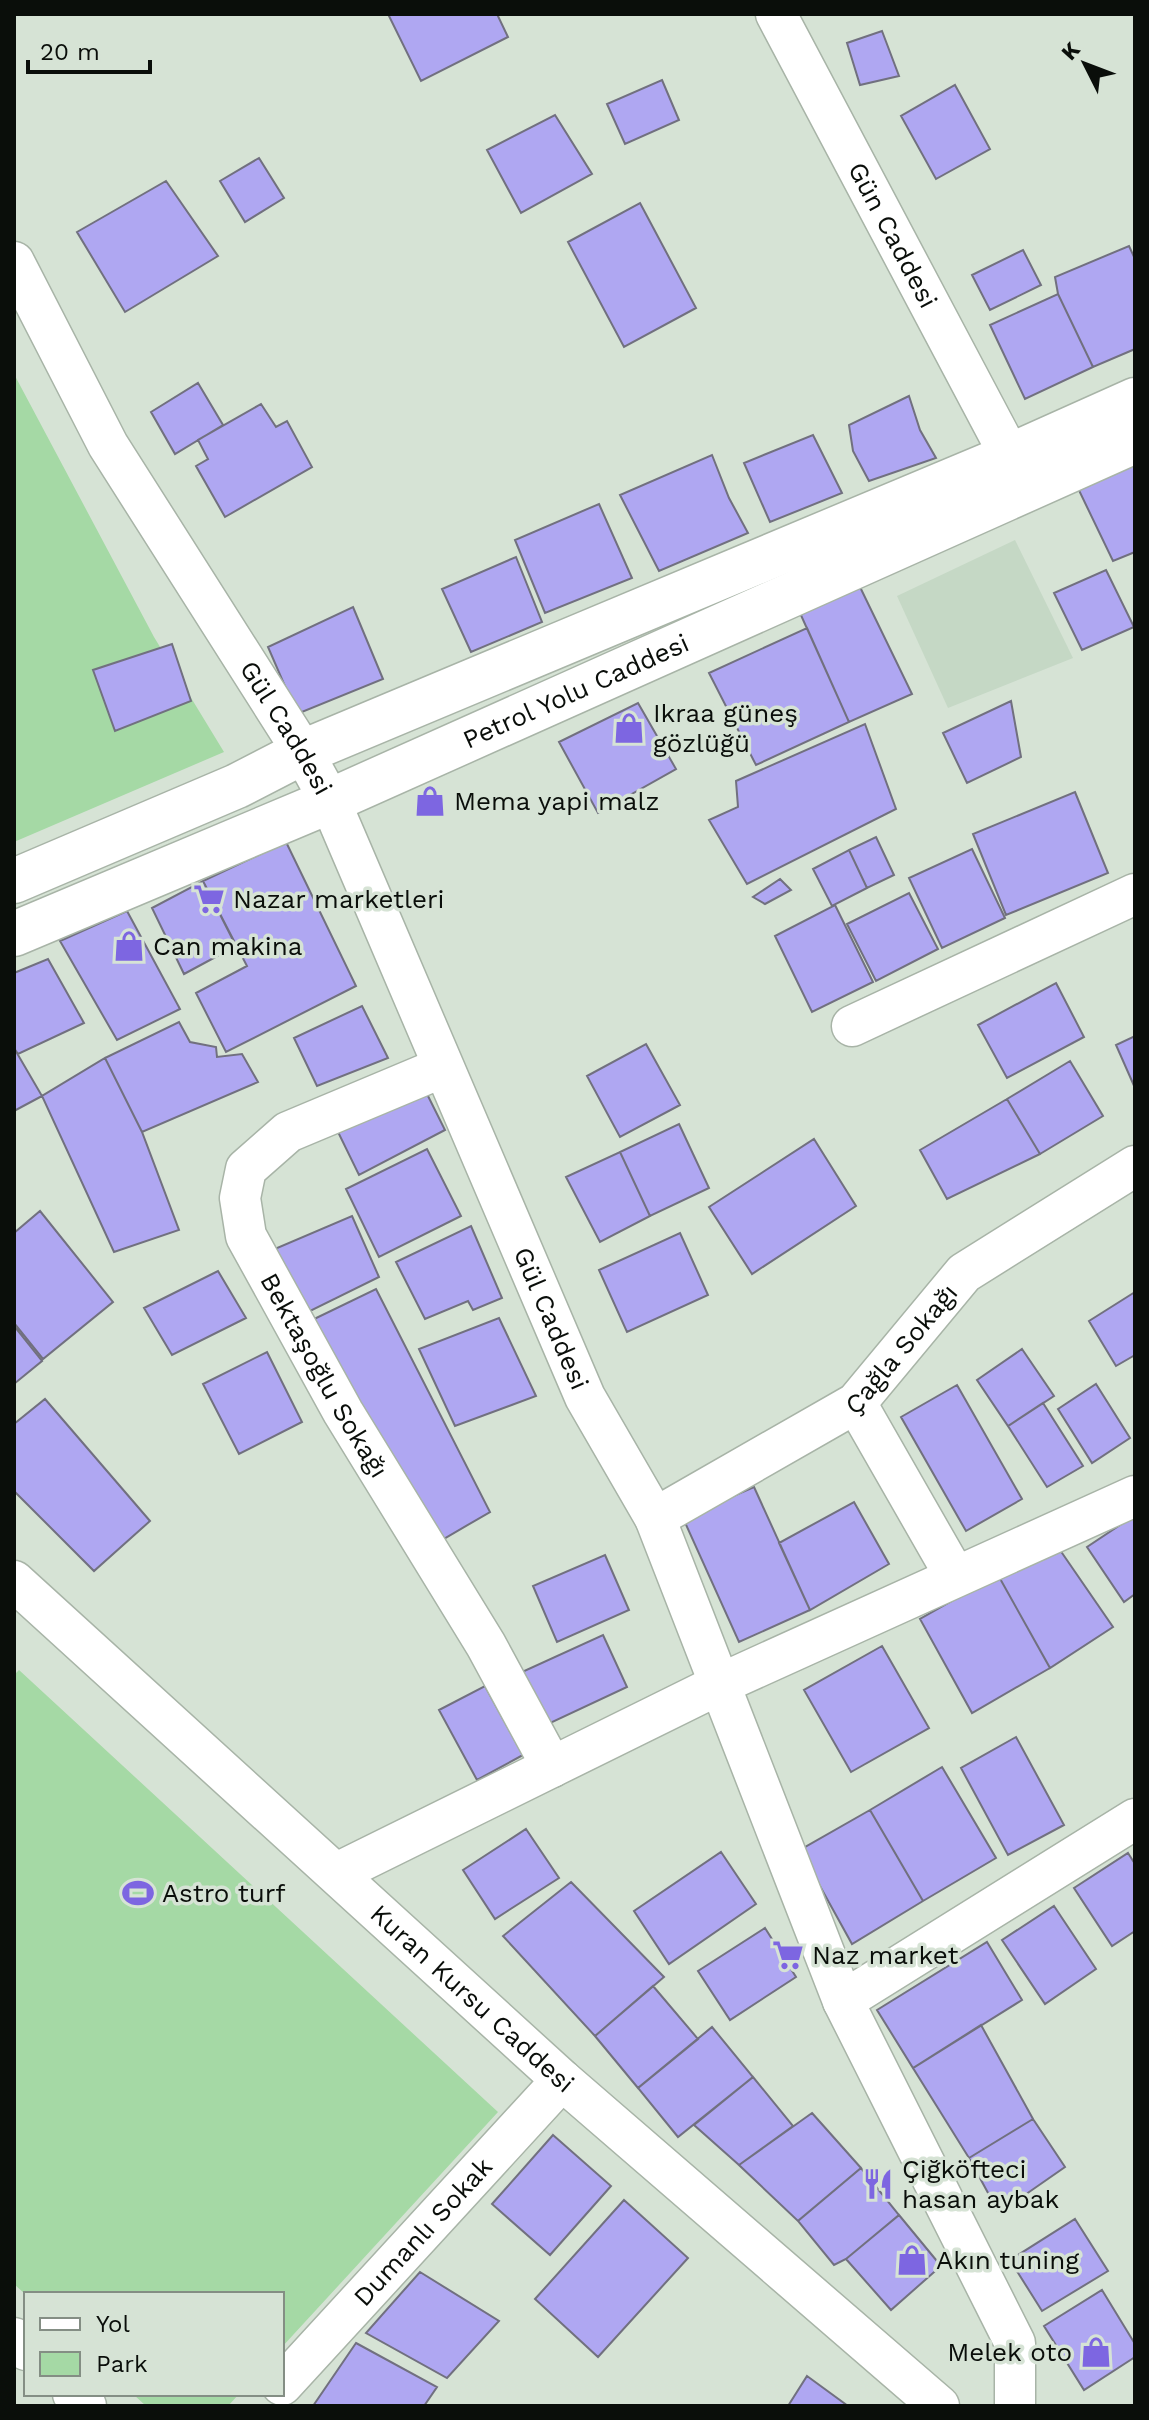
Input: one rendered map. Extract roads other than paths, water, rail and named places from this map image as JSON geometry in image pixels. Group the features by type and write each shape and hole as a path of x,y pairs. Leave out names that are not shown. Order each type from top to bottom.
{"main road":[{"name":"Petrol Yolu Caddesi","path":"14,881 237,786 303,752 1010,456 1135,400"},
{"name":"Petrol Yolu Caddesi","path":"14,934 330,801 1135,441"}],"street":[{"name":"Gün Caddesi","path":"776,14 1010,456"},
{"name":"Gül Caddesi","path":"14,262 108,445 303,752 330,801 585,1397 655,1518 843,2001 1015,2343 1015,2406"},
{"path":"852,1026 1135,894"},
{"name":"Bektaşoğlu Sokağı","path":"443,1067 288,1132 246,1169 240,1198 246,1236 343,1412 486,1645 552,1767"},
{"name":"Çağla Sokağı","path":"655,1518 856,1403 964,1273 1135,1166"},
{"path":"856,1403 955,1576"},
{"path":"337,1873 720,1684 1135,1496"},
{"name":"Kuran Kursu Caddesi","path":"14,1581 562,2080 928,2402"},
{"path":"843,2001 1135,1819"},
{"name":"Dumanlı Sokak","path":"284,2383 562,2080"}],"place":[{"name":"Ikraa güneş gözlüğü","path":"629,728"},
{"name":"Mema yapi malz","path":"430,801"},
{"name":"Nazar marketleri","path":"209,899"},
{"name":"Can makina","path":"129,946"},
{"name":"Astro turf","path":"138,1893"},
{"name":"Naz market","path":"788,1955"},
{"name":"Çiğköfteci hasan aybak","path":"878,2184"},
{"name":"Akın tuning","path":"912,2260"},
{"name":"Melek oto","path":"1096,2352"}]}
